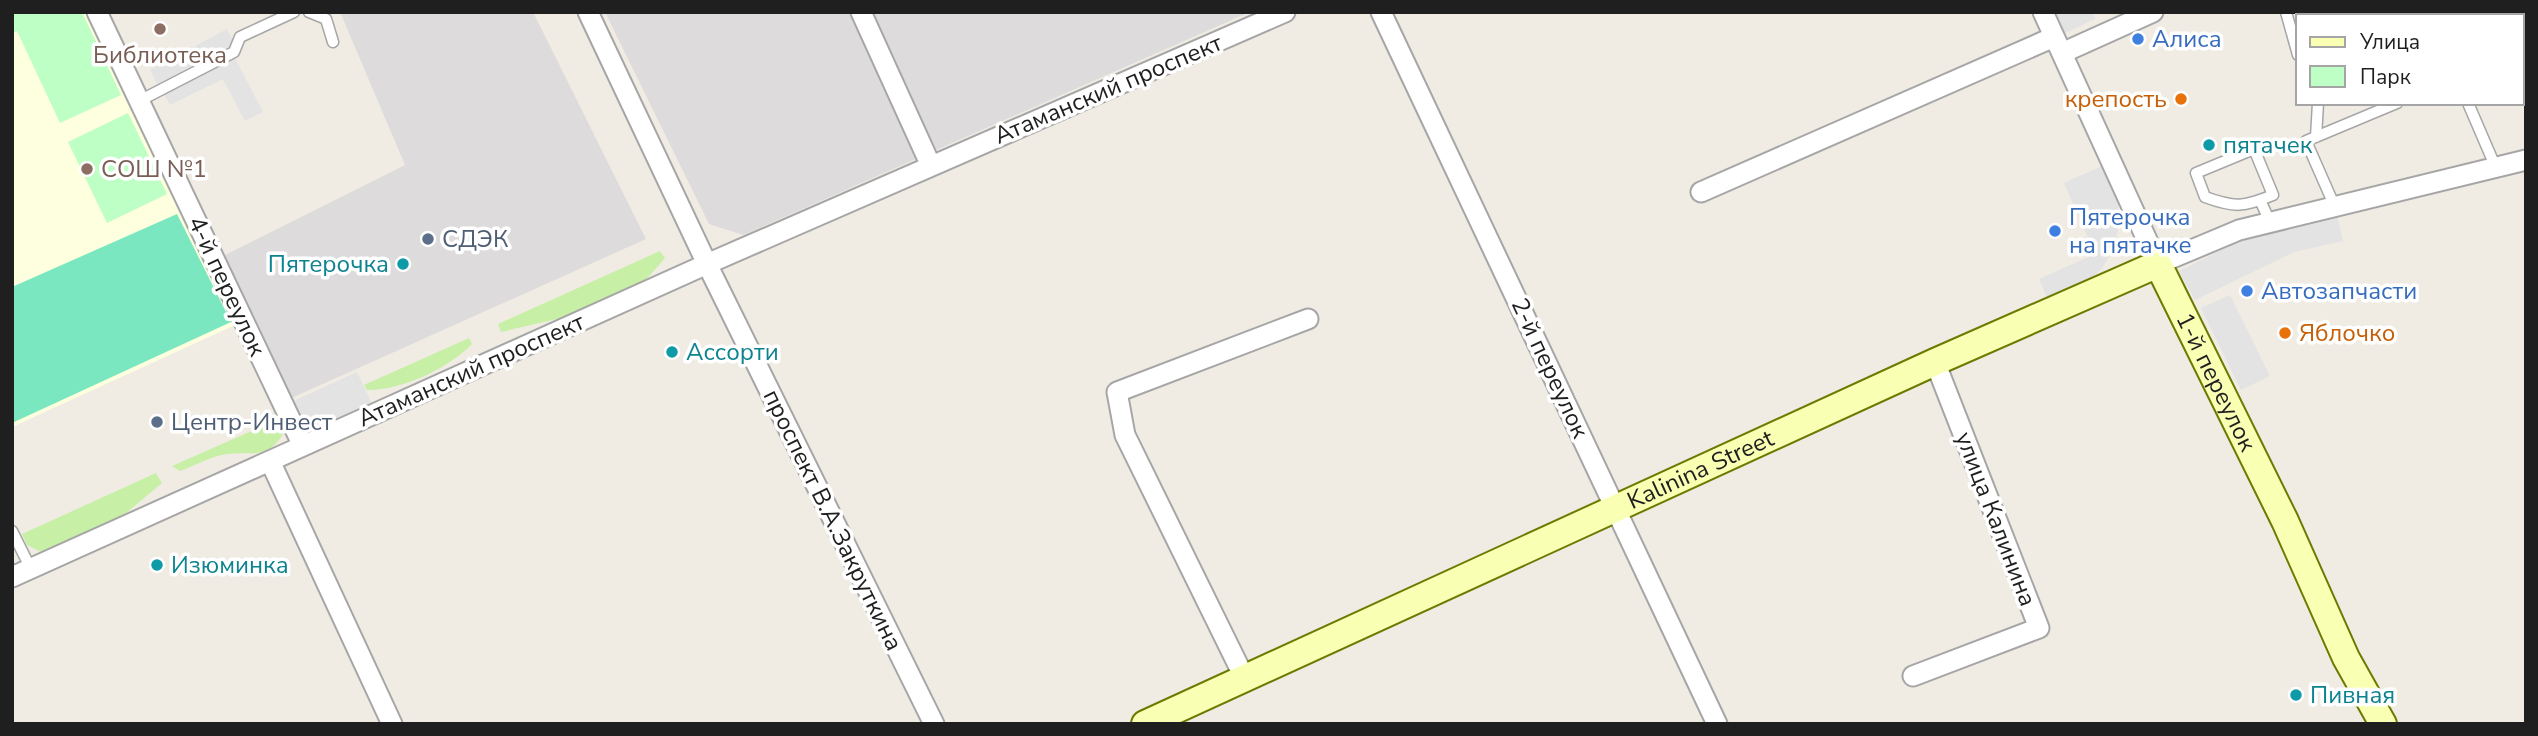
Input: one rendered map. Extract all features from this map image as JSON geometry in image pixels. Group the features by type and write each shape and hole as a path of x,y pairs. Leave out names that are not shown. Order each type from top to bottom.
{"main road":[{"name":"Kalinina Street","path":"1145,724 1935,362 2158,264"},
{"name":"1-й переулок","path":"2158,264 2285,521 2346,658 2383,724"}],"street":[{"name":"4-й переулок","path":"97,12 303,446"},
{"name":"проспект В.А.Закруткина","path":"588,12 707,264 934,724"},
{"path":"861,12 930,166"},
{"name":"Атаманский проспект","path":"12,577 707,264 1285,12"},
{"name":"2-й переулок","path":"1381,12 1717,724"},
{"name":"1-й переулок","path":"2043,12 2158,264"},
{"path":"1701,192 2058,45 2153,12"},
{"path":"2158,264 2239,230 2526,160"},
{"path":"1244,677 1125,435 1117,392 1308,319"},
{"name":"улица Калинина","path":"1913,676 2039,628 1935,362"},
{"path":"270,461 392,724"}],"lane":[{"path":"139,101 234,52 240,37 294,12"},
{"path":"309,12 326,19 333,42"},
{"path":"2286,12 2296,48"},
{"path":"2316,137 2318,105"},
{"path":"2334,206 2306,141 2392,105"},
{"path":"2469,105 2496,167"},
{"path":"2254,149 2273,195 2260,200 2231,206 2206,197 2196,173 2254,149"},
{"path":"2260,200 2270,222"},
{"path":"12,531 31,569"}],"shaded area":[{"name":"СОШ №1","path":"12,12 86,12 235,325 12,427"},
{"path":"340,12 533,12 646,239 287,400 217,259 405,165"},
{"path":"605,12 1250,12 743,235 709,224"},
{"path":"2056,12 2092,12 2095,19 2065,33"},
{"path":"227,29 235,44 157,84 150,70"},
{"path":"235,58 263,112 245,121 223,79 170,105 164,94"},
{"path":"2102,166 2117,198 2120,221 2114,248 2103,267 2086,284 2048,300 2039,279 2095,254 2064,183"},
{"path":"2337,215 2343,241 2294,252 2195,300 2179,271 2254,234"},
{"path":"2230,295 2270,376 2241,390 2201,308"},
{"path":"357,372 371,402 303,434 289,403"}],"green space":[{"path":"12,12 82,12 121,95 60,123 17,31 12,33"},
{"path":"128,113 167,194 107,223 68,142"},
{"path":"177,214 231,322 12,423 12,287"},
{"path":"660,251 665,258 644,282 561,318 501,332 498,324"},
{"path":"469,338 472,344 462,353 424,376 381,389 367,390 364,385"},
{"path":"283,417 287,427 280,439 266,451 222,455 180,471 172,466"},
{"path":"156,473 162,483 125,514 41,552 27,545 22,534"}],"place":[{"name":"Библиотека","path":"160,29"},
{"name":"Алиса","path":"2138,39"},
{"name":"крепость","path":"2181,99"},
{"name":"пятачек","path":"2209,145"},
{"name":"СОШ №1","path":"87,169"},
{"name":"Пятерочка на пятачке","path":"2055,231"},
{"name":"СДЭК","path":"428,239"},
{"name":"Пятeрочка","path":"403,264"},
{"name":"Автозапчасти","path":"2247,291"},
{"name":"Яблочко","path":"2285,333"},
{"name":"Ассорти","path":"672,352"},
{"name":"Центр-Инвест","path":"157,422"},
{"name":"Изюминка","path":"157,565"},
{"name":"Пивная","path":"2296,695"}]}
